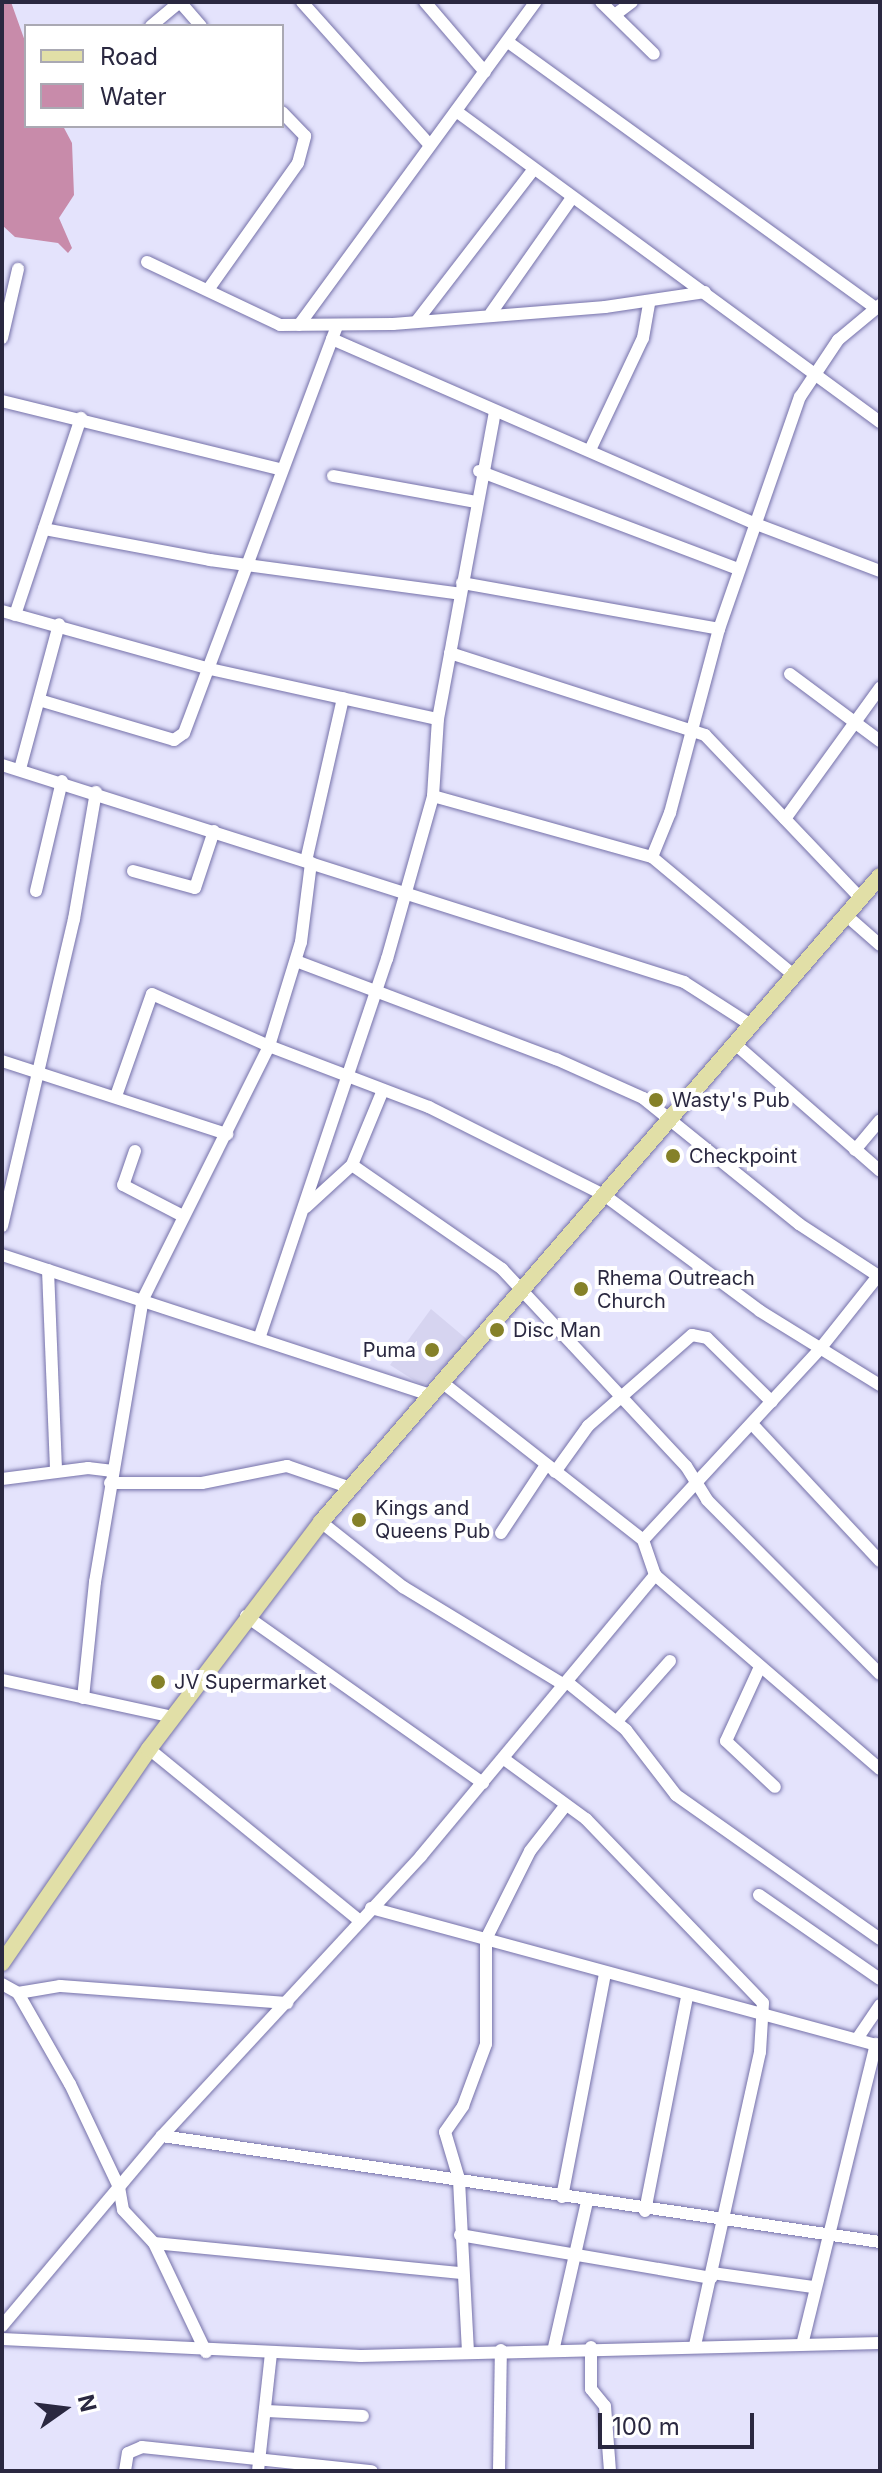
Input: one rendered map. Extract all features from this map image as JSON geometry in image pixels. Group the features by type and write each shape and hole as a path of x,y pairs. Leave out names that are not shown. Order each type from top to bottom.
{"main road":[{"path":"2,1963 149,1749 246,1616 321,1522 880,876"}],"street":[{"path":"153,24 180,2 199,24"},
{"path":"302,2 430,145"},
{"path":"425,2 485,72"},
{"path":"299,325 535,2"},
{"path":"601,2 654,54"},
{"path":"616,14 632,2"},
{"path":"508,42 878,306 812,371 719,629 652,857"},
{"path":"456,111 571,199 705,292 880,422"},
{"path":"210,287 298,163 305,136 284,114"},
{"path":"416,322 534,169"},
{"path":"491,313 571,199"},
{"path":"147,262 210,287 254,317 334,333 495,411 756,524 880,571"},
{"path":"2,338 18,269"},
{"path":"334,333 491,313 649,303 705,292"},
{"path":"590,450 643,338 649,303"},
{"path":"39,700 174,740 184,733 250,564 278,469 334,333"},
{"path":"2,401 278,469"},
{"path":"260,1336 306,1207 376,990 433,796 438,719 479,471 495,411"},
{"path":"15,615 81,418"},
{"path":"479,471 739,569"},
{"path":"333,476 476,502"},
{"path":"44,529 250,564 461,589 719,629"},
{"path":"2,611 59,624 210,669 438,719"},
{"path":"20,769 59,624"},
{"path":"450,653 689,732 717,745 861,899"},
{"path":"790,674 880,741"},
{"path":"785,819 880,688"},
{"path":"83,1698 111,1477 143,1299 181,1215 227,1134 269,1046 296,961 308,862 343,698"},
{"path":"2,765 96,792 403,897 684,982 751,1025"},
{"path":"36,891 62,781"},
{"path":"2,1226 96,792"},
{"path":"433,796 652,857 795,976"},
{"path":"133,871 195,888 214,831"},
{"path":"847,916 880,945"},
{"path":"296,961 556,1059 643,1098 749,1186 879,1276 753,1425 696,1479 643,1540"},
{"path":"116,1096 152,994 269,1046 383,1090 604,1195 820,1349 880,1385"},
{"path":"734,1043 880,1171"},
{"path":"2,1061 227,1134"},
{"path":"306,1207 352,1165 383,1090"},
{"path":"855,1150 880,1120"},
{"path":"135,1151 126,1171 127,1191 181,1215"},
{"path":"352,1165 458,1233 522,1292 696,1479 707,1500 880,1674"},
{"path":"2,1255 260,1336 431,1395"},
{"path":"48,1270 56,1470"},
{"path":"501,1533 569,1446 685,1340 699,1335 772,1402"},
{"path":"443,1383 643,1540 655,1575 759,1669 880,1769"},
{"path":"753,1425 880,1561"},
{"path":"2,1479 56,1470 202,1483 287,1466 351,1488"},
{"path":"321,1522 403,1587 566,1684 617,1721 676,1795 880,1939"},
{"path":"2,2326 162,2136 287,2003 504,1759 655,1575"},
{"path":"246,1616 483,1783"},
{"path":"617,1721 670,1661"},
{"path":"759,1669 726,1741 775,1787"},
{"path":"2,1680 173,1717"},
{"path":"149,1749 360,1921"},
{"path":"504,1759 566,1805 758,1994 765,2017 695,2344"},
{"path":"468,2352 459,2179 445,2132 463,2106 486,2044 486,1939 530,1851 566,1805"},
{"path":"759,1895 880,1979"},
{"path":"371,1908 687,1996 878,2045 824,2235 803,2341"},
{"path":"562,2197 605,1973"},
{"path":"2,1984 18,1993 119,2187 123,2210 154,2243 206,2352"},
{"path":"18,1993 60,1986 287,2003"},
{"path":"645,2211 687,1996"},
{"path":"857,2039 880,2005"},
{"path":"162,2136 459,2179 723,2223 880,2242"},
{"path":"554,2347 587,2202"},
{"path":"460,2235 711,2275 813,2287"},
{"path":"154,2243 462,2273"},
{"path":"2,2339 271,2354 468,2352 803,2341 880,2343"},
{"path":"591,2347 591,2389 605,2406 610,2471"},
{"path":"499,2471 501,2350"},
{"path":"258,2471 268,2411 271,2354"},
{"path":"268,2411 363,2416"},
{"path":"125,2471 128,2453 135,2448 261,2457 372,2471"}],"shaded area":[{"path":"431,1309 469,1341 423,1386 390,1365"}],"water":[{"path":"2,2 11,2 24,38 24,128 64,128 72,143 74,195 59,218 72,248 68,253 58,243 15,237 2,225"}],"place":[{"name":"Wasty's Pub","path":"656,1100"},
{"name":"Checkpoint","path":"673,1156"},
{"name":"Rhema Outreach Church","path":"581,1289"},
{"name":"Disc Man","path":"497,1330"},
{"name":"Puma","path":"432,1350"},
{"name":"Kings and Queens Pub","path":"359,1520"},
{"name":"JV Supermarket","path":"158,1682"}]}
